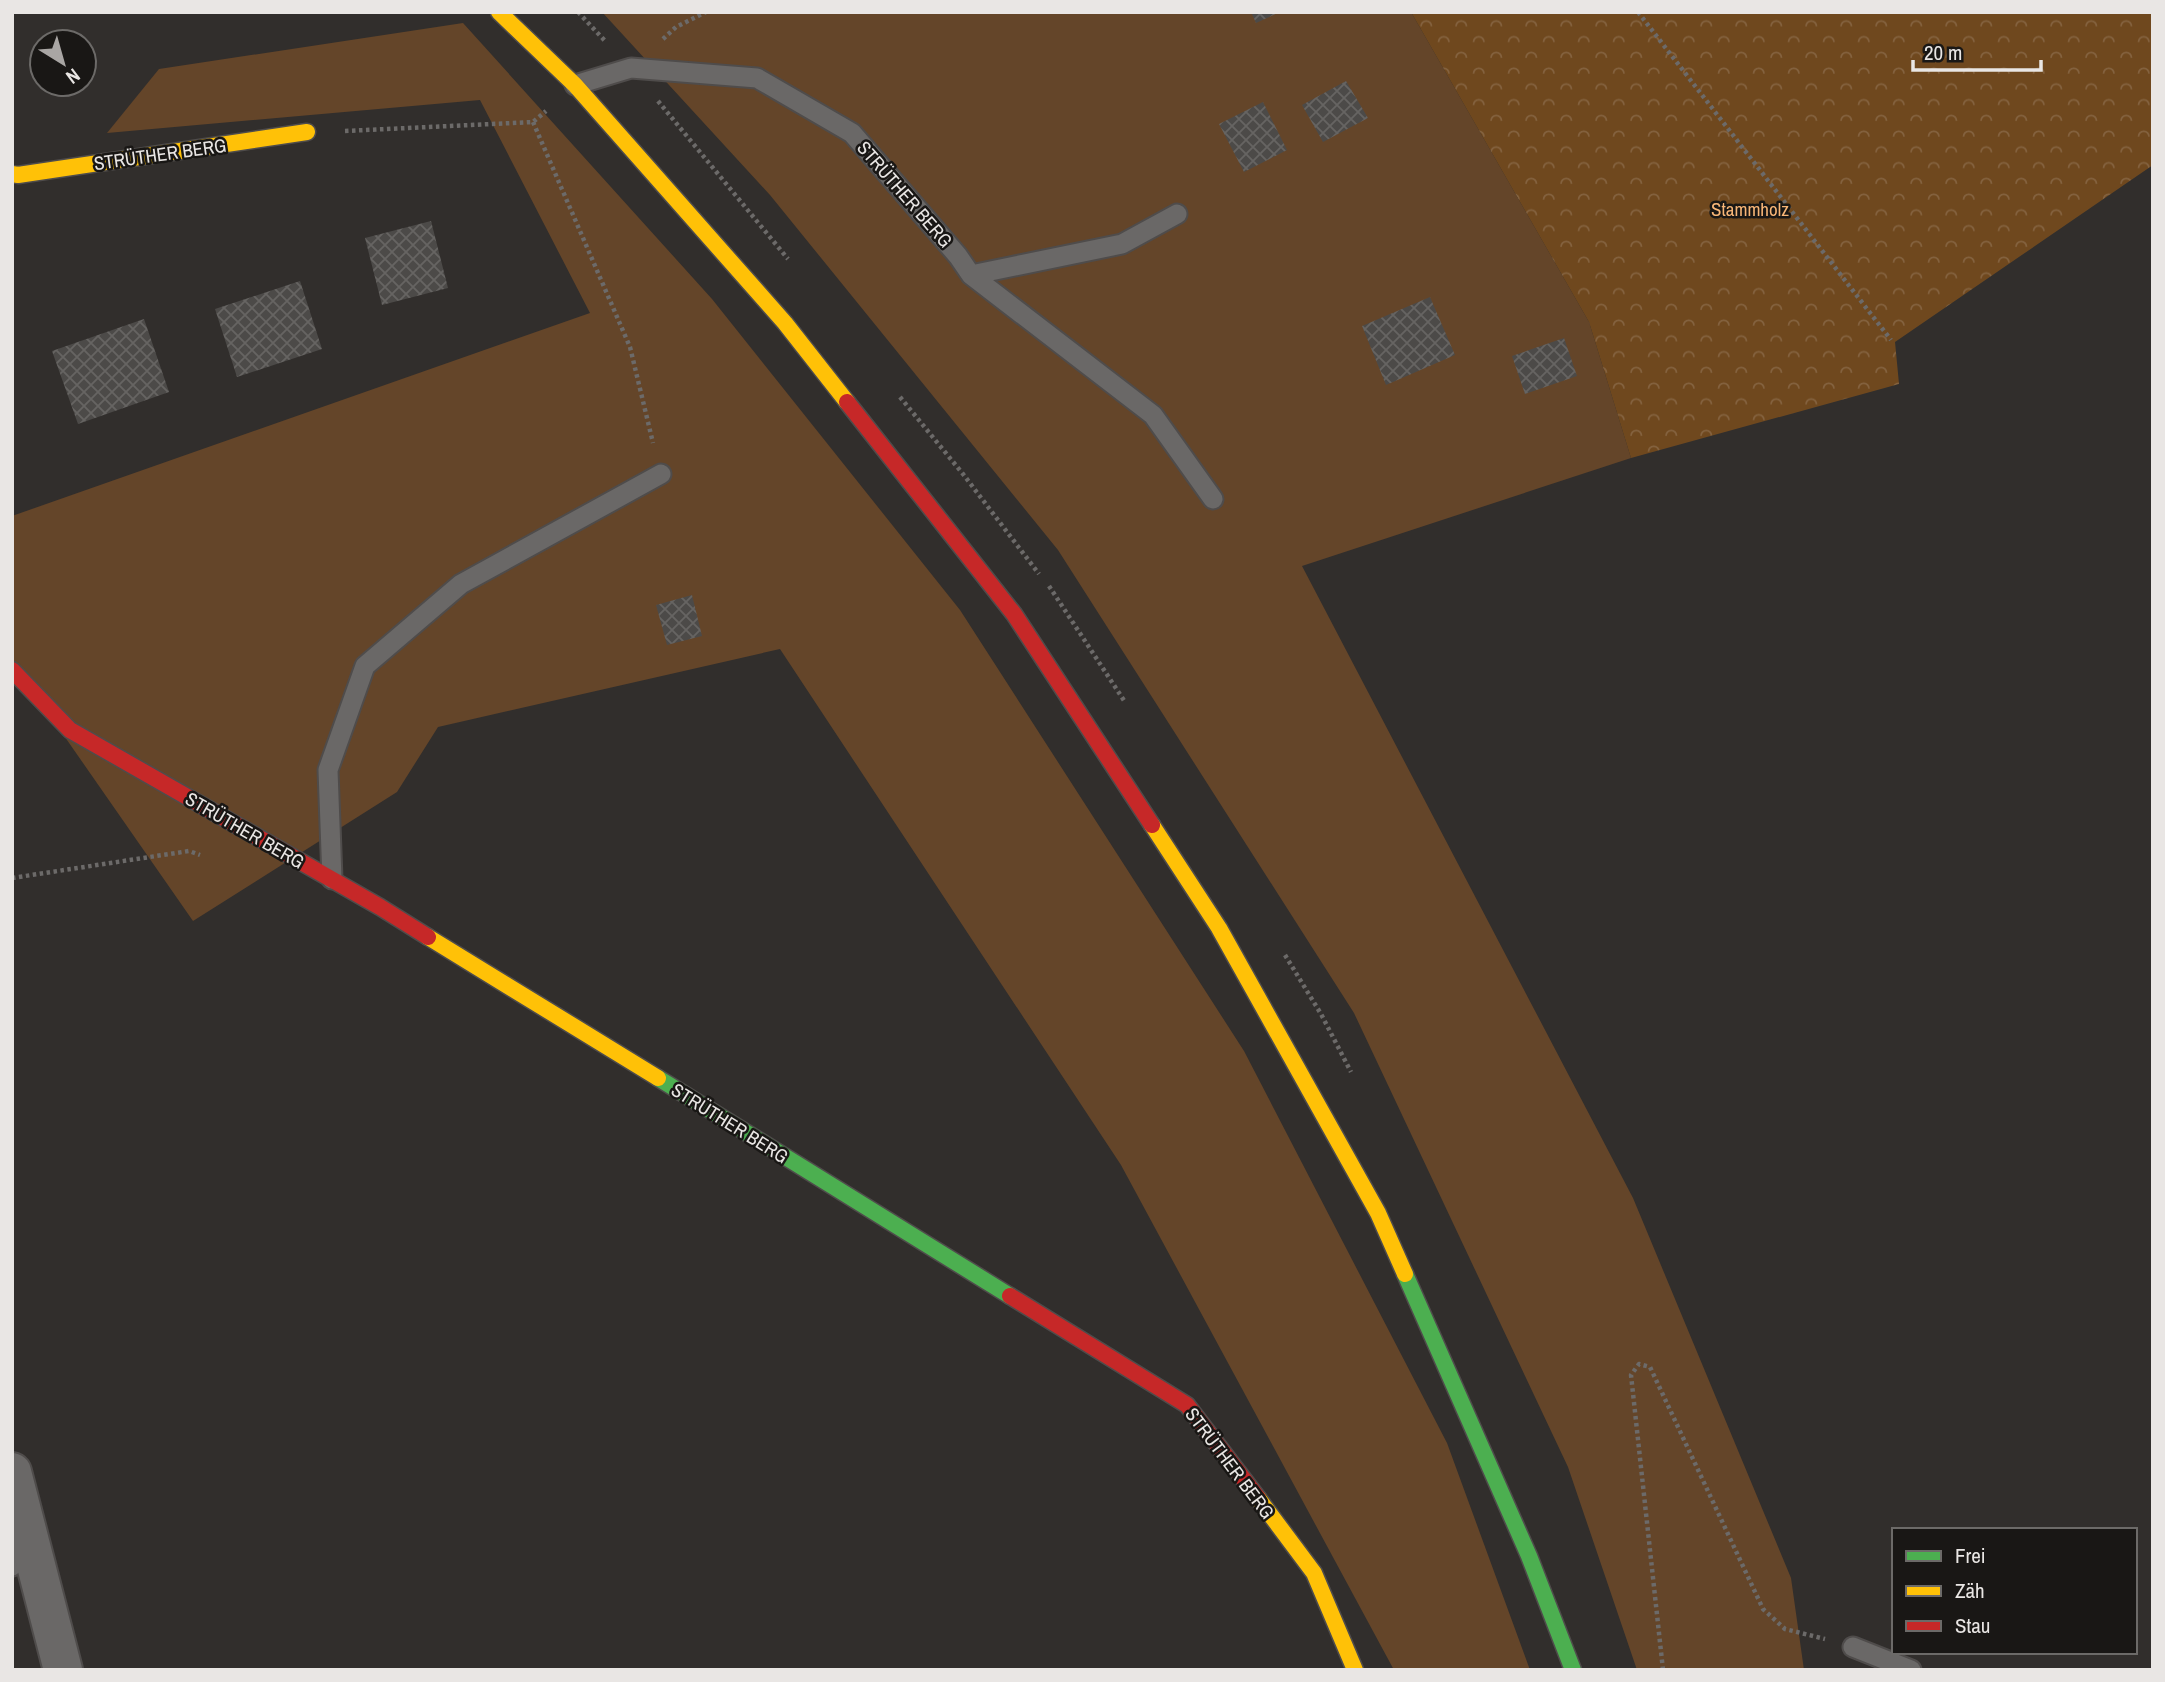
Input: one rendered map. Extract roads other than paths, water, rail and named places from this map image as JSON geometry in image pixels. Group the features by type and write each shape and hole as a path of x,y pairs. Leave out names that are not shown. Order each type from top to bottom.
{"street":[{"path":"499,12 575,85 785,323 1014,614 1219,928 1378,1213 1529,1556 1573,1670"},
{"name":"STRÜTHER BERG","path":"12,174 307,132"},
{"name":"STRÜTHER BERG","path":"12,670 70,730 332,879 1187,1405 1314,1573 1355,1670"},
{"path":"12,1472 22,1556 63,1670"}],"lane":[{"name":"STRÜTHER BERG","path":"575,85 631,68 757,78 852,133 958,256 971,275 1153,415 1213,499"},
{"path":"971,275 1122,244 1178,214"},
{"path":"332,879 328,770 365,666 461,583 661,474"},
{"path":"1853,1647 1911,1670"}],"park label":[{"name":"Stammholz","path":"1750,209"}]}
